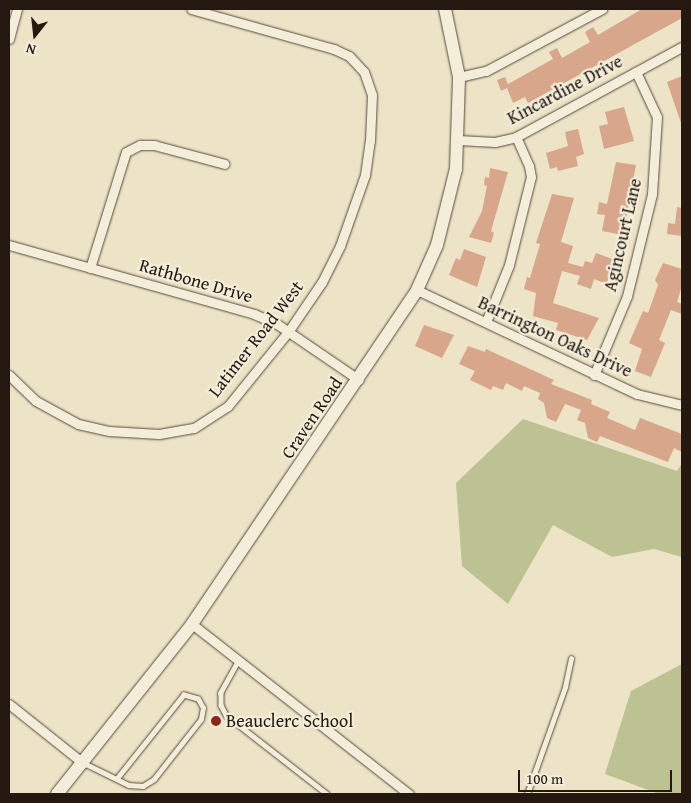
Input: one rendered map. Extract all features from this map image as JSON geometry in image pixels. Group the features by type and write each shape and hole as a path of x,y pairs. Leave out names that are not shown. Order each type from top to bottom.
{"street":[{"path":"9,38 17,9"},
{"name":"Latimer Road West","path":"9,375 36,401 78,424 109,431 159,434 194,428 228,406 288,332 322,282 340,246 365,175 372,95 370,83 357,63 334,49 191,9"},
{"name":"Craven Road","path":"57,794 192,624 359,380 417,290 447,215 458,140 458,77 446,9"},
{"path":"458,77 486,71 602,9"},
{"name":"Kincardine Drive","path":"458,140 495,142 516,137 682,47"},
{"name":"Agincourt Lane","path":"594,375 628,296 652,194 657,117 652,101 636,72"},
{"path":"486,322 509,265 531,177 530,166 516,137"},
{"path":"90,268 120,165 129,150 154,145 225,164"},
{"name":"Rathbone Drive","path":"9,245 254,314 288,332 359,380"},
{"name":"Barrington Oaks Drive","path":"417,290 637,394 682,405"},
{"path":"192,624 410,794"},
{"path":"9,704 83,763"}],"lane":[{"path":"527,794 565,687 571,659"},
{"path":"239,660 221,693 221,705 226,715 327,794"},
{"path":"83,763 129,785 143,786 154,780 202,719 203,708 198,699 184,695 117,779"}],"green space":[{"path":"523,419 677,471 682,463 682,557 654,549 612,557 553,525 508,604 462,566 456,483"},
{"path":"682,664 682,794 659,794 605,774 631,691"}],"building":[{"path":"642,9 682,9 682,18 528,103 525,97 513,103 507,88 501,91 497,80 505,77 508,84 553,59 549,52 557,48 562,58 590,42 585,32 593,27 598,35"},
{"path":"682,76 682,123 681,123 667,82"},
{"path":"624,107 634,141 604,149 599,126 608,124 605,112"},
{"path":"578,129 584,154 576,157 578,166 558,171 557,167 550,169 546,153 568,146 565,132"},
{"path":"616,162 636,165 623,235 602,231 605,215 597,214 599,202 607,204"},
{"path":"490,168 508,172 491,231 494,233 491,243 469,237 482,211 487,186 484,185 485,177 489,178"},
{"path":"552,194 574,198 561,242 573,246 568,263 583,267 585,261 592,263 596,253 612,259 607,284 594,279 591,289 577,284 580,276 562,271 553,303 599,318 587,340 556,330 558,323 533,316 536,293 524,289 527,277 530,278 540,244 536,243"},
{"path":"677,207 682,208 682,236 667,234 668,223 675,224"},
{"path":"464,249 486,257 477,287 449,275 456,258 460,260"},
{"path":"663,263 682,269 682,286 677,302 682,304 682,314 671,310 659,340 665,343 651,377 635,371 642,349 629,343 643,311 648,313 658,285 655,280"},
{"path":"424,325 454,335 442,358 415,346"},
{"path":"468,346 485,352 486,349 554,380 551,384 592,400 591,404 610,412 607,418 635,430 640,418 682,434 682,452 674,448 668,462 600,436 597,442 588,438 585,423 577,420 581,410 565,404 556,422 547,418 544,403 538,399 540,393 524,386 522,391 506,383 503,390 493,386 491,390 470,380 475,371 459,364"}],"place":[{"name":"Beauclerc School","path":"216,721"}]}
